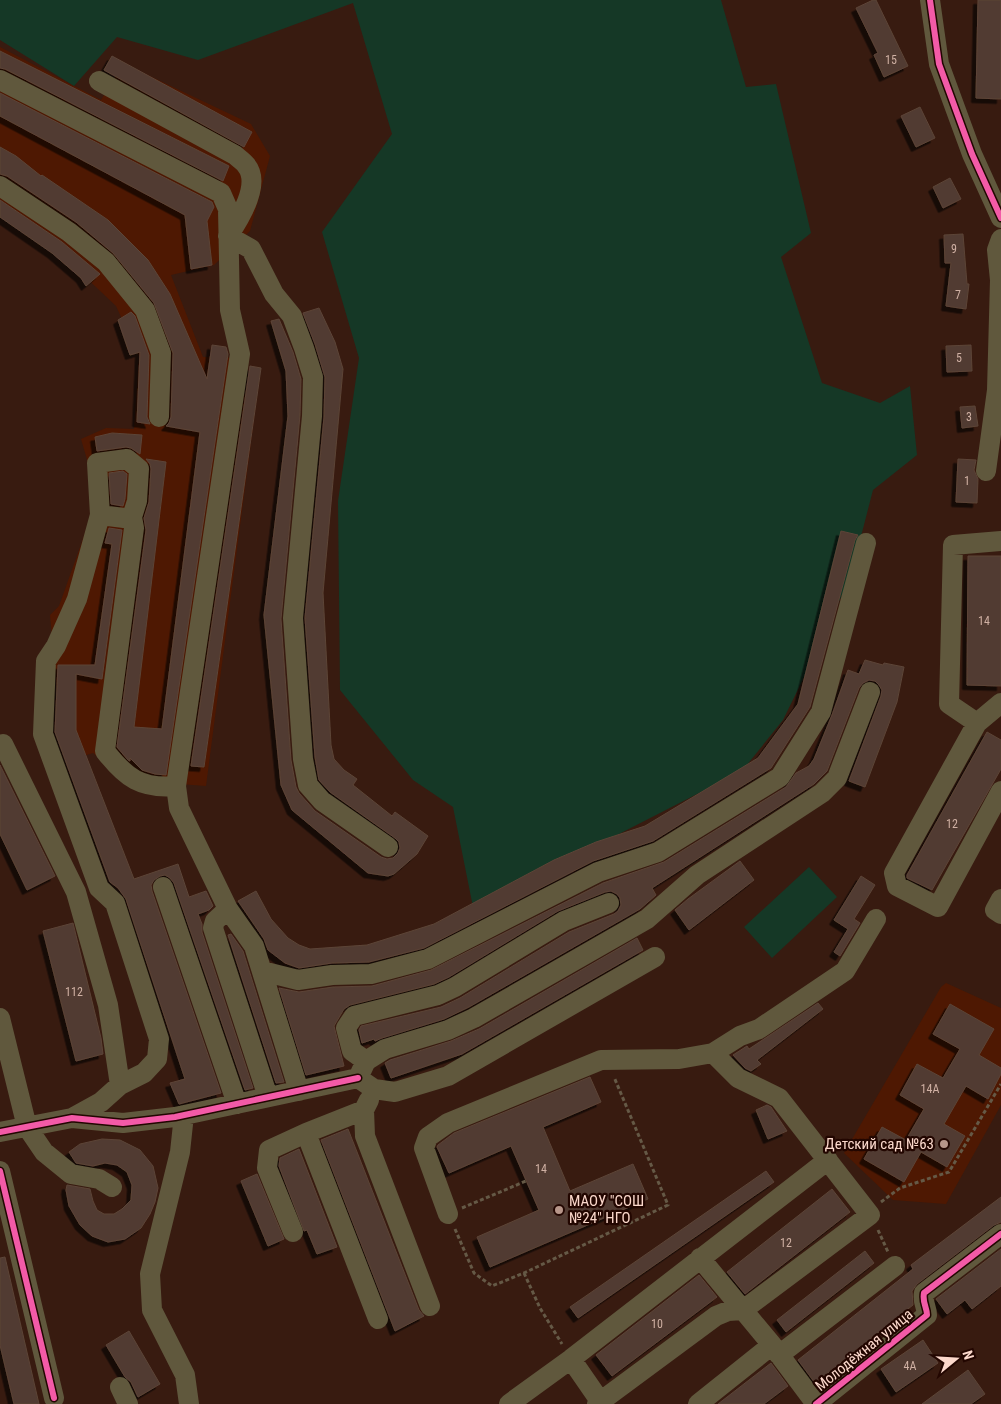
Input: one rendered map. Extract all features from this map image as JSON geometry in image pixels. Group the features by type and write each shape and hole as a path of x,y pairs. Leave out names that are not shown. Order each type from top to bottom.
{"street":[{"path":"930,0 939,64 972,154 1001,218"},
{"path":"0,80 222,193 228,209 230,310 240,354 176,786 179,808 228,909 254,946 299,1091"},
{"path":"99,81 235,155 248,166 252,183 243,214 228,236"},
{"path":"0,186 69,232 106,262 145,310 161,353 160,417"},
{"path":"228,236 251,249 274,294 292,316 313,377 312,416 293,618 303,759 308,785 322,801 388,847"},
{"path":"986,471 997,390 1000,280 997,250 1001,239"},
{"path":"72,1118 101,1102 120,1086 144,1072 157,1059 159,1039 114,903 99,888 43,734 46,661 56,646 77,599 100,515 97,463 127,459 139,468 137,501 132,517 134,528 106,751 118,769 135,782 161,788 176,786"},
{"path":"100,515 132,517"},
{"path":"977,724 950,704 953,545 1001,541"},
{"path":"262,970 298,980 332,975 371,974 428,960 598,872 658,852 780,777 821,712 866,543"},
{"path":"430,1306 365,1136 366,1076 385,1049 448,1030 474,1018 647,919 697,874 822,793 837,778 870,692"},
{"path":"1001,703 977,724 894,873 897,886 938,907 1001,791"},
{"path":"0,745 3,744 76,892 108,1005 120,1086"},
{"path":"163,887 237,1104"},
{"path":"1001,899 995,910 1001,914"},
{"path":"609,903 564,921 438,995 354,1016 346,1028 352,1051 366,1076 395,1092 448,1076 655,957"},
{"path":"228,909 215,921 213,928 268,1097"},
{"path":"448,1214 424,1148 428,1137 448,1123 601,1060 679,1059 713,1053 740,1036 759,1029 845,971 876,919"},
{"path":"0,1018 26,1127 44,1152 72,1174 99,1179 112,1187"},
{"path":"571,1360 600,1403 716,1316 728,1311 743,1310 870,1215 778,1098 738,1078 713,1053"},
{"path":"0,1132 72,1118 123,1123 184,1115 366,1076"},
{"path":"293,1232 267,1168 269,1150 364,1110"},
{"path":"184,1115 180,1152 150,1274 152,1310 185,1375 190,1404"},
{"path":"306,1133 378,1319"},
{"path":"509,1404 571,1360 828,1160"},
{"path":"0,1171 54,1398"},
{"name":"Молодёжная улица","path":"816,1404 927,1315 923,1298 924,1293 1001,1234"},
{"path":"700,1258 776,1350 816,1404"},
{"path":"698,1404 895,1266"}],"path":[{"path":"526,1181 448,1214 474,1274 492,1286 524,1273 668,1205 607,1060"},
{"path":"895,1266 870,1215 880,1202 900,1188 949,1172 1001,1084"},
{"path":"524,1273 540,1308 571,1360"}],"shaded area":[{"path":"0,47 101,100 116,75 137,70 251,124 270,156 250,231 214,265 171,275 203,357 246,358 241,394 257,396 206,786 126,780 93,753 70,760 61,736 50,615 59,606 98,497 81,439 106,428 134,429 139,356 116,306 60,253 0,213"},
{"path":"946,983 1001,1008 1001,1105 946,1204 893,1200 844,1153 941,987"}],"green space":[{"path":"0,0 721,0 746,87 776,84 811,233 781,257 822,383 880,403 910,386 917,455 873,490 851,575 808,669 783,720 742,771 574,857 474,912 453,807 413,780 340,690 338,501 359,358 322,232 392,134 353,3 198,60 117,37 74,86 0,40"},
{"path":"809,867 837,897 772,958 744,927"}],"building":[{"path":"876,0 908,66 884,77 874,55 878,53 856,8"},
{"path":"978,0 1001,0 1001,99 976,98"},
{"path":"0,51 229,166 223,181 0,68"},
{"path":"112,56 252,132 244,147 104,70"},
{"path":"0,93 212,202 214,207 207,221 212,265 191,269 185,215 0,116"},
{"path":"920,107 935,138 916,147 901,116"},
{"path":"0,147 16,156 41,176 108,220 148,260 170,294 207,379 212,345 226,347 228,354 166,775 142,770 130,758 130,761 128,760 117,747 146,530 144,518 149,502 151,469 146,459 166,462 134,727 162,729 200,432 166,426 171,417 173,353 154,303 113,253 76,222 7,176 0,174"},
{"path":"950,178 961,199 943,208 933,187"},
{"path":"0,200 62,242 100,274 86,286 81,278 52,253 0,217"},
{"path":"963,234 967,284 969,284 966,309 946,306 951,263 945,263 944,235"},
{"path":"319,308 335,342 343,369 323,593 331,745 334,759 344,770 357,779 353,785 392,816 395,812 428,836 417,854 394,874 388,876 368,873 292,810 281,785 264,615 288,416 286,371 271,321 279,319 293,352 301,379 300,415 281,619 291,760 296,787 315,811 381,857 393,858 398,853 400,848 399,842 395,838 330,792 319,780 315,757 305,618 324,417 325,377 303,313"},
{"path":"131,312 135,316 149,355 147,417 150,424 137,422 140,352 130,355 118,320"},
{"path":"971,345 972,371 947,372 946,346"},
{"path":"250,366 261,368 204,767 191,766"},
{"path":"975,406 978,426 962,428 960,407"},
{"path":"112,433 142,435 140,454 126,447 97,451 95,437"},
{"path":"958,459 976,460 974,470 978,479 977,503 956,502"},
{"path":"123,471 127,474 123,506 111,504 109,473"},
{"path":"109,528 122,530 102,679 76,674 76,730 134,879 178,864 189,897 206,891 213,906 209,910 198,914 202,924 202,932 253,1088 245,1090 174,883 165,875 160,876 151,885 152,891 221,1093 179,1104 170,1083 185,1079 126,899 118,888 110,882 55,732 58,665 95,665 112,544 105,543"},
{"path":"841,531 858,535 855,540 810,707 771,768 653,841 593,861 424,948 369,962 332,963 299,968 285,963 268,950 264,939 238,901 256,891 271,919 288,938 299,945 310,949 367,945 434,924 554,860 596,842 645,826 758,758 798,704"},
{"path":"968,556 1001,556 1001,686 967,685"},
{"path":"865,660 883,665 884,663 904,667 897,702 865,787 849,781 881,696 882,690 879,685 875,681 869,680 859,688 827,771 814,784 652,888 656,895 640,909 469,1007 444,1019 375,1041 374,1039 362,1043 359,1030 361,1026 441,1007 460,998 569,932 614,914 621,905 620,898 611,891 605,892 558,911 449,977 434,984 350,1005 344,1009 334,1026 344,1066 306,1075 279,988 299,992 333,987 372,986 431,970 603,883 664,862 786,787 796,773 809,766 814,759 832,715 848,670 859,674"},
{"path":"987,732 1001,740 1001,769 932,890 907,878 907,875"},
{"path":"0,765 55,876 27,890 0,834"},
{"path":"740,861 754,880 689,930 675,910"},
{"path":"861,876 875,885 854,919 860,923 840,956 834,952 848,929 834,920"},
{"path":"73,923 101,1038 103,1054 76,1061 43,931"},
{"path":"231,934 243,951 284,1082 276,1083 228,935"},
{"path":"637,938 643,950 462,1054 391,1078 385,1063 390,1060 451,1041 479,1029"},
{"path":"818,1003 823,1009 757,1060 761,1064 751,1071 745,1068 733,1055 747,1046 749,1049"},
{"path":"950,1004 994,1029 979,1055 1001,1068 1001,1074 988,1099 966,1086 944,1124 965,1136 947,1167 921,1152 904,1182 864,1159 882,1127 906,1140 924,1109 900,1095 917,1064 943,1078 960,1049 933,1034"},
{"path":"590,1077 601,1102 543,1127 570,1191 633,1164 648,1199 490,1267 477,1237 539,1210 511,1146 449,1173 437,1147 438,1145 454,1133"},
{"path":"767,1105 771,1107 787,1131 768,1139 756,1110"},
{"path":"348,1129 419,1310 424,1316 395,1331 321,1140"},
{"path":"102,1139 120,1140 140,1150 153,1166 158,1188 150,1214 141,1228 125,1239 108,1242 92,1236 80,1225 69,1206 66,1190 67,1185 90,1189 97,1210 104,1214 114,1214 131,1200 132,1185 127,1172 117,1165 105,1163 93,1166 76,1163 69,1152 80,1144"},
{"path":"299,1149 337,1247 317,1254 307,1230 304,1231 279,1166 280,1158"},
{"path":"766,1171 774,1182 578,1318 570,1307"},
{"path":"257,1174 284,1239 268,1246 241,1181"},
{"path":"832,1189 850,1212 745,1294 727,1272"},
{"path":"1001,1197 1001,1222 994,1225 917,1284 912,1291 913,1305 815,1383 798,1360 913,1269 911,1265"},
{"path":"1001,1249 1001,1286 972,1309 965,1300 947,1314 936,1299"},
{"path":"865,1251 874,1263 786,1332 777,1320"},
{"path":"5,1257 39,1404 14,1404 0,1345 0,1258"},
{"path":"699,1275 717,1297 612,1376 596,1355"},
{"path":"129,1331 160,1384 138,1397 131,1382 125,1377 106,1345"},
{"path":"923,1340 938,1363 896,1392 881,1369"},
{"path":"771,1363 788,1386 764,1404 718,1404"},
{"path":"968,1370 985,1394 971,1404 922,1404"}],"cycle path":[{"path":"930,0 939,64 972,154 1001,218"},
{"path":"0,1132 72,1118 123,1123 175,1117 358,1078"},
{"path":"0,1171 54,1398"},
{"path":"816,1404 927,1315 924,1293 1001,1234"}],"place":[{"name":"Детский сад №63","path":"944,1144"},
{"name":"МАОУ \"СОШ №24\" НГО","path":"559,1210"}]}
